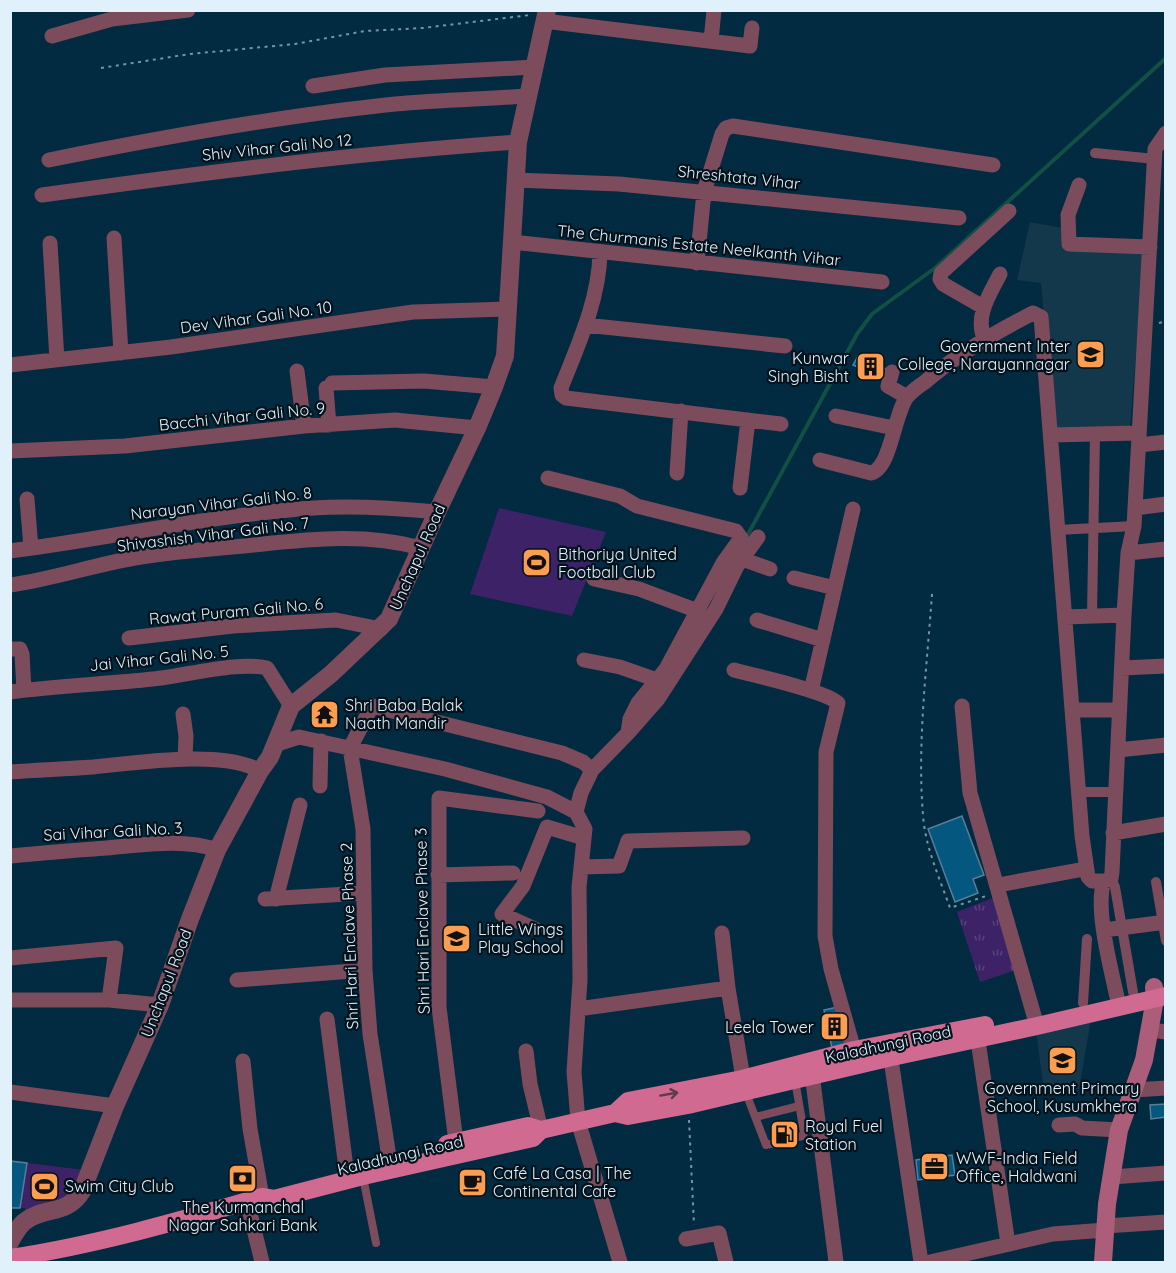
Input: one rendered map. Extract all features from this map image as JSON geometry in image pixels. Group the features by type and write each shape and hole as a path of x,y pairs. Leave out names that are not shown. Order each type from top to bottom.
{"main road":[{"name":"Kaladhungi Road","path":"615,1113 628,1101 744,1086 890,1050 977,1033 1160,991"},
{"path":"1102,1263 1119,1130 1144,1060 1158,1031 1160,991"},
{"name":"Kaladhungi Road","path":"1036,1020 1083,1003 1123,998"},
{"name":"Kaladhungi Road","path":"255,1199 273,1187 346,1168 390,1164 533,1138 542,1130 578,1121 615,1113 628,1116 688,1105 744,1086"},
{"name":"Kaladhungi Road","path":"10,1258 40,1258 255,1199 274,1199 363,1176 390,1164 456,1142 528,1126 542,1130"}],"street":[{"path":"52,36 112,19 188,10"},
{"path":"711,41 714,10"},
{"path":"546,15 750,46 753,28"},
{"name":"Unchapul Road","path":"10,1242 23,1223 33,1216 68,1207 76,1201 82,1191 115,1106 160,1005 190,919 218,850 277,744 291,706 331,674 390,619 477,428 505,356 518,142 546,15"},
{"path":"313,86 385,75 534,66"},
{"path":"48,160 137,142 297,116 395,104 527,96"},
{"path":"697,263 704,192 722,134 726,128 733,126 993,165"},
{"path":"1123,998 1104,930 1101,897 1108,880 1116,792 1124,615 1128,553 1134,526 1150,247 1159,196 1155,149 1166,134"},
{"name":"Shiv Vihar Gali No 12","path":"42,195 197,173 446,147 518,142"},
{"path":"1095,153 1155,159"},
{"name":"Shreshtata Vihar","path":"515,180 620,183 959,218"},
{"path":"1079,185 1068,215 1069,244 1150,247"},
{"path":"983,307 943,284 940,279 941,273 1009,211"},
{"path":"114,238 121,353"},
{"path":"50,243 57,360"},
{"name":"The Churmanis Estate Neelkanth Vihar","path":"512,243 882,282"},
{"path":"600,253 600,273 585,326 561,388 562,395 566,398 781,424"},
{"path":"984,341 979,324 983,307 1000,274"},
{"name":"Dev Vihar Gali No. 10","path":"10,365 304,329 413,312 507,309"},
{"path":"820,460 871,473 877,471 883,465 894,428 907,397 946,363 1033,313 1041,317 1078,792 1088,877 1092,881 1108,880 1115,887 1122,927 1123,998"},
{"path":"585,326 785,346"},
{"path":"297,371 304,426"},
{"path":"892,372 888,386 907,397"},
{"path":"329,425 329,385 424,381 494,387"},
{"path":"677,473 681,411"},
{"path":"836,416 894,428"},
{"name":"Bacchi Vihar Gali No. 9","path":"10,451 125,446 304,426 395,420 477,428"},
{"path":"740,488 748,420"},
{"path":"1092,616 1095,434"},
{"path":"1051,435 1095,434 1166,442"},
{"path":"548,478 620,496 637,506 736,531 741,538 723,563 679,646 657,680 638,703 630,719 628,733"},
{"path":"27,500 31,548"},
{"path":"1135,508 1166,504"},
{"name":"Narayan Vihar Gali No. 8","path":"10,551 182,524 314,508 387,507 437,512"},
{"path":"811,691 853,509"},
{"path":"1058,530 1134,526"},
{"name":"Shivashish Vihar Gali No. 7","path":"10,585 42,580 134,558 299,540 352,537 396,541 421,548"},
{"path":"576,812 581,793 592,770 658,699 716,609 737,566 758,537"},
{"path":"1128,553 1166,549"},
{"path":"742,559 770,569"},
{"path":"794,578 835,588"},
{"path":"594,579 639,589 698,611"},
{"path":"1065,617 1124,615"},
{"name":"Rawat Puram Gali No. 6","path":"129,638 232,626 336,620 381,629"},
{"path":"757,620 823,640"},
{"path":"10,649 20,649 22,654 17,691"},
{"path":"584,660 620,667 657,680"},
{"path":"1122,668 1166,666"},
{"name":"Jai Vihar Gali No. 5","path":"17,691 259,667 267,668 291,706"},
{"path":"734,670 811,691 834,699 838,703 826,752 825,936 831,969 856,1058"},
{"path":"350,748 372,706 562,753 583,762 592,770"},
{"path":"962,706 970,793 992,890 1036,1020"},
{"path":"1072,710 1119,710"},
{"path":"183,714 186,736 185,759"},
{"path":"277,744 299,737 445,769 547,797 576,812 585,829 581,867 578,1009 574,1072 578,1121 620,1263"},
{"path":"320,786 321,741"},
{"path":"1118,750 1166,745"},
{"name":"Shri Hari Enclave Phase 2","path":"350,748 363,829 365,970 370,1034 390,1164"},
{"path":"10,772 185,759 232,762 250,765 260,771"},
{"path":"1078,792 1116,792"},
{"name":"Shri Hari Enclave Phase 3","path":"456,1142 439,1007 439,798 538,811"},
{"path":"300,805 271,899 364,893"},
{"path":"1113,833 1166,824"},
{"path":"535,929 502,914 523,886 546,827 584,838"},
{"path":"581,867 619,866 628,841 743,838"},
{"name":"Sai Vihar Gali No. 3","path":"10,856 133,845 204,845 218,850"},
{"path":"992,890 1079,870"},
{"path":"438,875 513,873"},
{"path":"1156,882 1166,941"},
{"path":"1104,930 1164,922"},
{"path":"722,933 728,988 744,1086"},
{"path":"1083,1003 1087,939"},
{"path":"10,958 116,948 109,1000"},
{"path":"237,980 365,970"},
{"path":"578,1009 728,988"},
{"path":"10,1000 109,1000 160,1005"},
{"path":"327,1019 346,1168"},
{"path":"977,1033 1008,1244"},
{"path":"890,1050 921,1263"},
{"path":"526,1051 530,1084 542,1130"},
{"path":"243,1061 262,1263"},
{"path":"806,1072 836,1263"},
{"path":"1134,1090 1166,1088"},
{"path":"10,1092 115,1106"},
{"path":"1059,1125 1076,1124 1082,1128 1119,1130"},
{"path":"1112,1177 1166,1173"},
{"path":"930,1263 1053,1234 1166,1222"},
{"path":"690,1238 719,1233 726,1263"}],"lane":[{"path":"744,1086 766,1145 802,1136 804,1133 799,1106 806,1072"},
{"path":"756,1117 799,1106"},
{"path":"363,1176 376,1243"}],"path":[{"path":"101,68 190,54 295,44 365,31 423,28 546,15"},
{"path":"932,594 922,751 923,817 930,853 950,908 992,890"},
{"path":"688,1105 690,1238"}],"shaded area":[{"name":"Government Inter College, Narayannagar","path":"1030,222 1067,229 1067,247 1144,252 1130,427 1054,431 1041,283 1017,280"},
{"name":"Government Primary School, Kusumkhera","path":"1091,1019 1079,1089 1044,1091 1036,1030"}],"green space":[{"name":"Bithoriya United Football Club","path":"499,508 606,532 572,616 470,594"},
{"path":"993,898 1016,970 980,982 957,912"},
{"name":"Swim City Club","path":"11,1161 85,1170 75,1194 25,1214 25,1208 11,1208"}],"building":[{"name":"Kunwar Singh Bisht","path":"858,356 886,369 883,377 853,365"},
{"path":"962,816 984,875 973,879 978,893 955,902 928,829"},
{"name":"Leela Tower","path":"838,1007 847,1044 832,1048 824,1010"},
{"path":"1166,1104 1166,1117 1151,1119 1150,1105"},
{"name":"WWF-India Field Office, Haldwani","path":"952,1155 955,1175 918,1180 916,1160"},
{"path":"10,1161 27,1163 20,1208 10,1208"}],"waterway":[{"path":"746,538 857,334 872,314 935,268 1166,58"}],"place":[{"name":"Government Inter College, Narayannagar","path":"1091,355"},
{"name":"Kunwar Singh Bisht","path":"870,367"},
{"name":"Bithoriya United Football Club","path":"537,563"},
{"name":"Shri Baba Balak Naath Mandir","path":"324,714"},
{"name":"Little Wings Play School","path":"457,938"},
{"name":"Leela Tower","path":"835,1027"},
{"name":"Government Primary School, Kusumkhera","path":"1062,1060"},
{"name":"Royal Fuel Station","path":"784,1135"},
{"name":"WWF-India Field Office, Haldwani","path":"935,1167"},
{"name":"The Kurmanchal Nagar Sahkari Bank","path":"243,1179"},
{"name":"Café La Casa | The Continental Cafe","path":"472,1182"},
{"name":"Swim City Club","path":"44,1186"}]}
